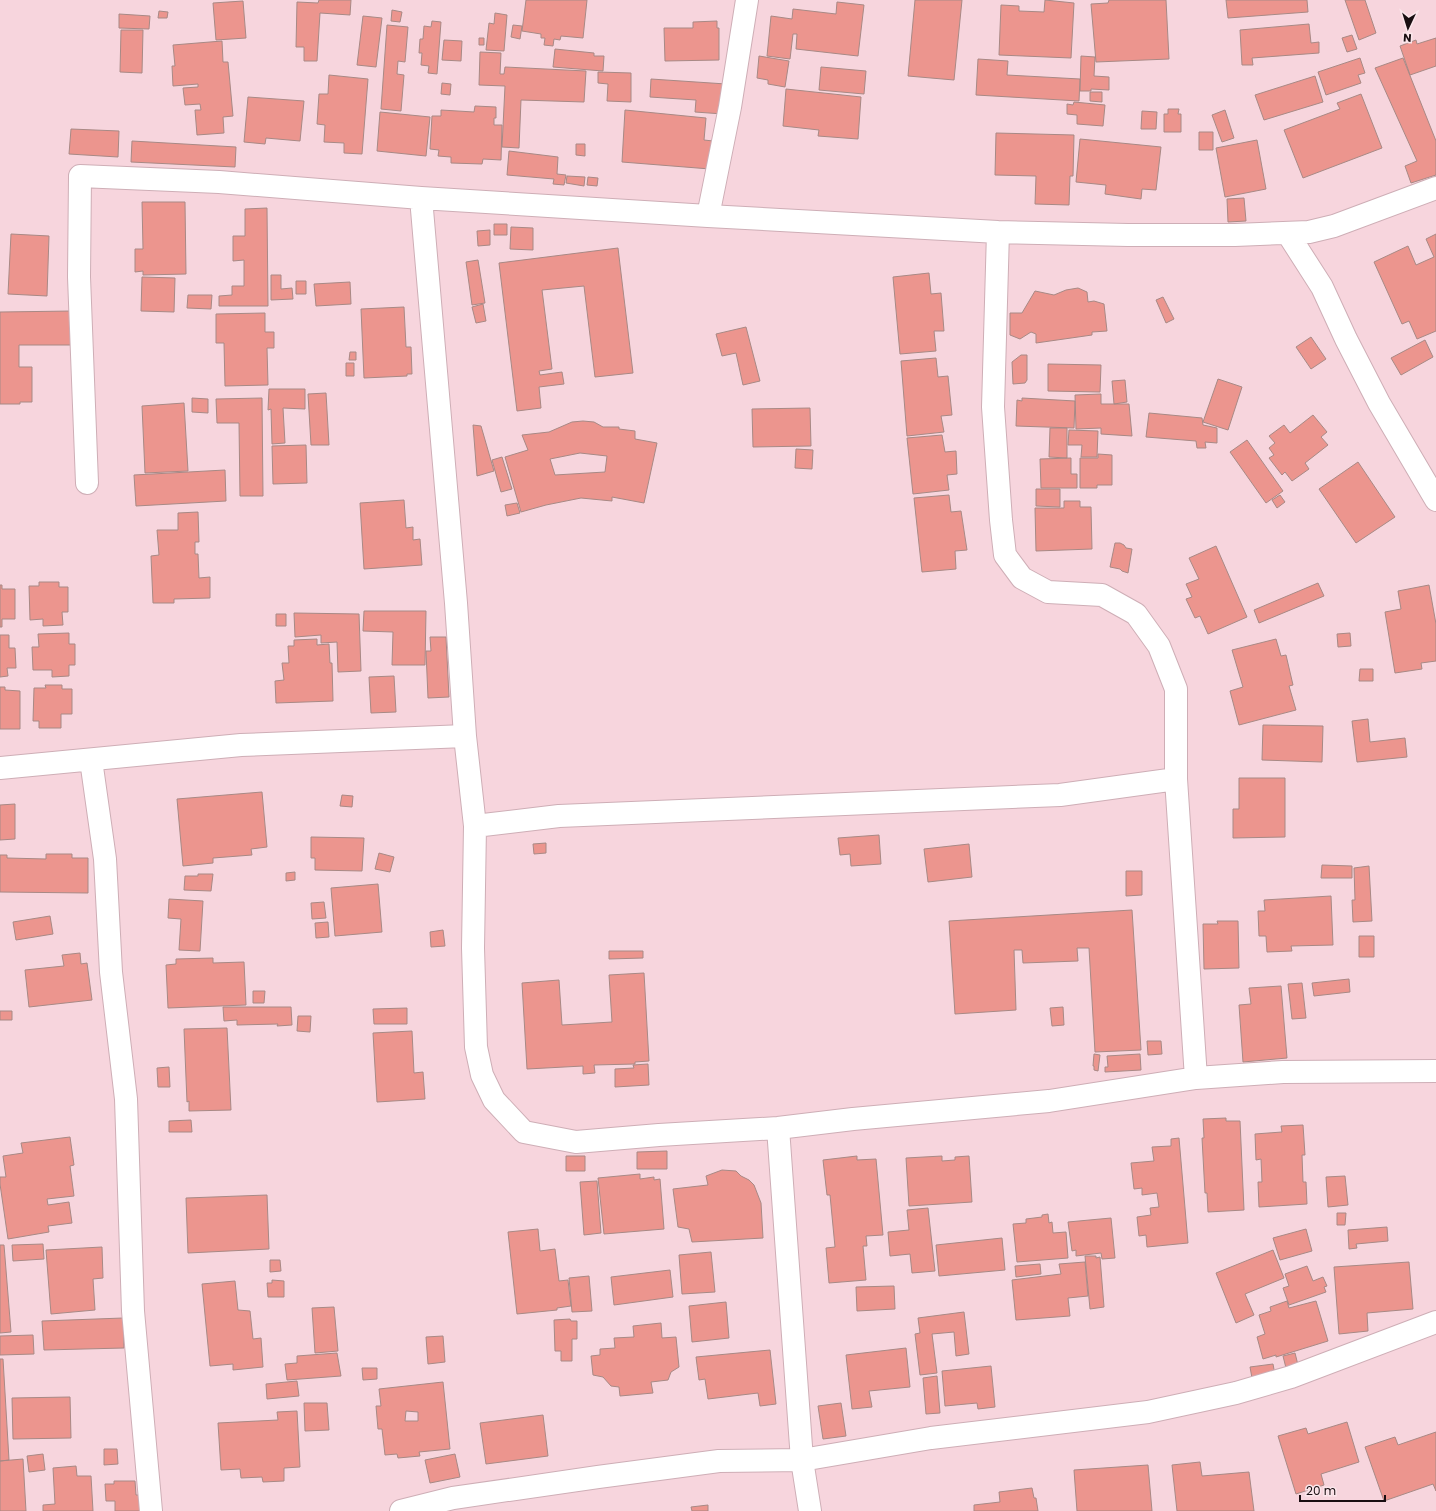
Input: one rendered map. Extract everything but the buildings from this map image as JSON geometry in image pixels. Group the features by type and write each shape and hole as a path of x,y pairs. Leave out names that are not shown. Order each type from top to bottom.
{"street":[{"path":"708,216 730,107 747,0"},
{"path":"87,483 79,277 80,176 219,182 421,198 998,232 1227,235 1288,234 1309,232 1334,226 1436,188"},
{"path":"421,198 456,603 465,736 475,826 473,948 476,1047 482,1075 494,1100 524,1132 576,1142 659,1135 778,1128 1049,1101 1196,1078 1283,1072 1436,1071"},
{"path":"998,232 992,407 1005,555 1022,578 1048,592 1102,595 1136,614 1159,646 1176,689 1176,779 1196,1078"},
{"path":"1288,234 1322,287 1346,339 1379,402 1436,500"},
{"path":"0,768 241,745 465,736"},
{"path":"92,760 105,859 111,972 126,1099 133,1311 151,1511"},
{"path":"475,826 558,816 1060,795 1176,779"},
{"path":"778,1128 802,1460 810,1511"},
{"path":"401,1511 453,1498 598,1477 719,1461 802,1460 931,1438 1148,1412 1221,1396 1291,1377 1436,1322"}]}
